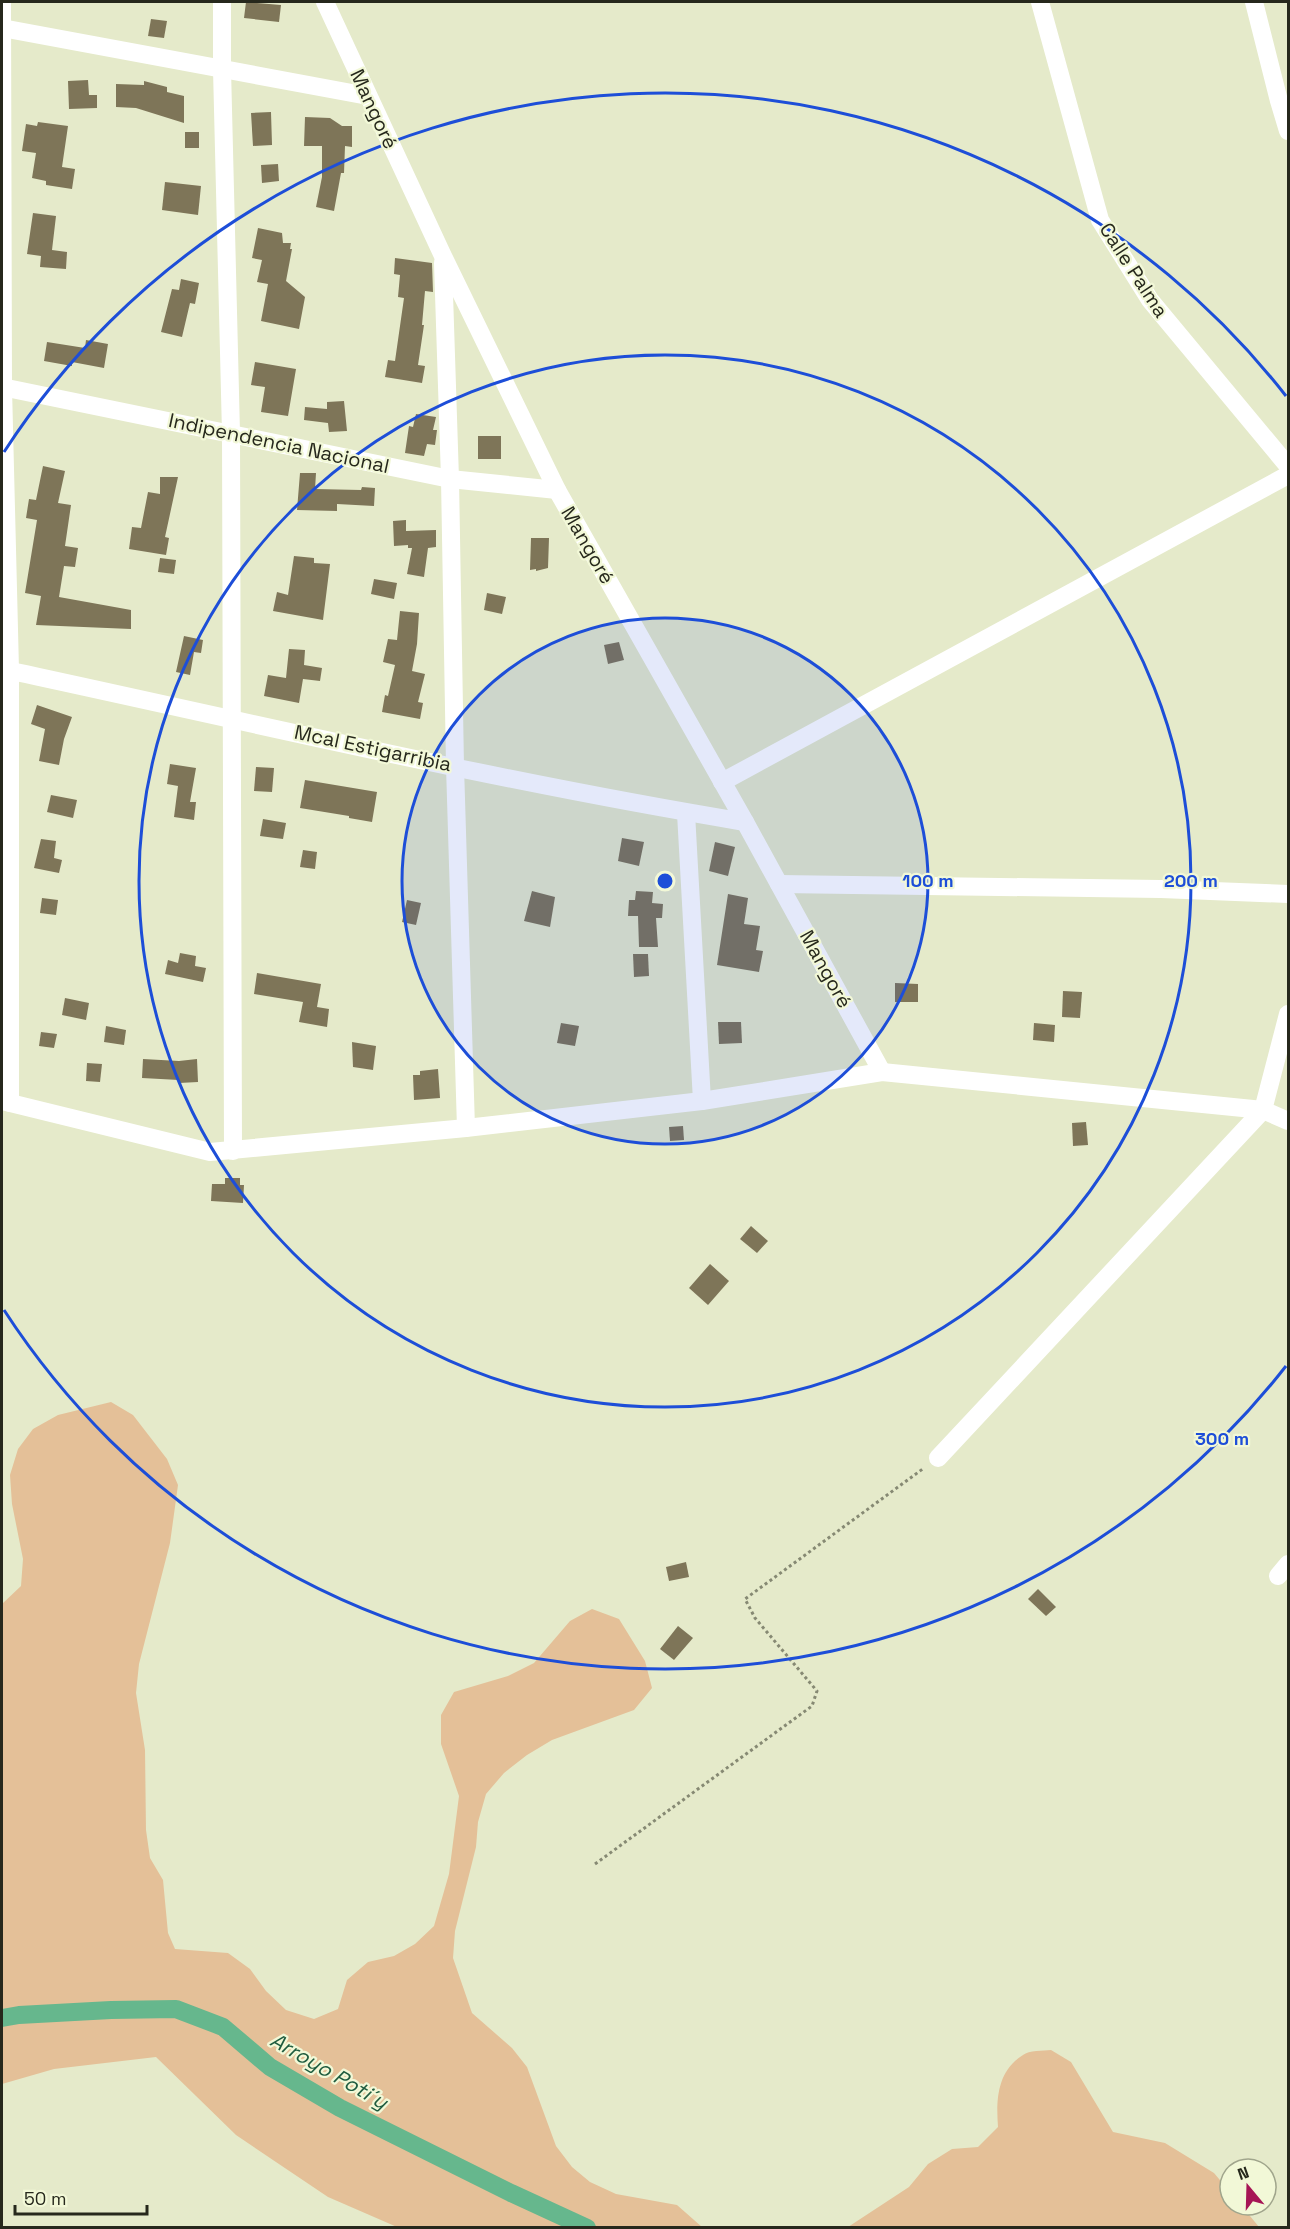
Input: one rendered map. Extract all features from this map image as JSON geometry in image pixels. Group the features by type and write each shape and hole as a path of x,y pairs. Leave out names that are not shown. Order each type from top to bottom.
{"street":[{"path":"2,2 6,1102 210,1152 466,1128 702,1101 882,1072 1263,1110 1288,1121"},
{"path":"222,2 231,433 233,1151"},
{"name":"Mangoré","path":"326,2 443,256 557,490 746,822 882,1072"},
{"name":"Calle Palma","path":"1040,2 1100,220 1150,300 1288,466"},
{"path":"1254,2 1288,131"},
{"path":"2,28 368,96"},
{"path":"443,256 450,479 454,766 466,1128"},
{"name":"Indipendencia Nacional","path":"2,388 450,479 557,490"},
{"path":"722,782 1288,475"},
{"name":"Mcal Estigarribia","path":"6,669 454,766 686,813 746,822"},
{"path":"686,813 702,1101"},
{"path":"779,884 1161,889 1288,894"},
{"path":"938,1458 1263,1110 1288,1014"}],"path":[{"path":"595,1864 812,1706 817,1691 755,1618 745,1599 938,1458"}],"shaded area":[{"path":"111,1402 133,1415 167,1459 178,1485 170,1543 139,1664 136,1693 145,1750 146,1830 150,1858 163,1880 168,1933 175,1949 228,1953 250,1969 266,1991 286,2010 314,2019 338,2009 347,1980 368,1962 394,1956 415,1944 434,1926 449,1874 459,1796 441,1744 441,1715 454,1692 508,1676 534,1663 570,1621 592,1609 619,1619 645,1661 652,1688 634,1710 552,1740 527,1755 504,1773 486,1794 478,1822 476,1847 455,1931 453,1958 472,2013 512,2048 527,2067 556,2146 572,2167 590,2182 616,2194 677,2205 702,2227 397,2227 328,2197 236,2135 156,2057 54,2069 2,2084 2,1604 21,1586 23,1559 12,1504 10,1475 18,1449 33,1429 58,1415"},
{"path":"1051,2050 1071,2062 1113,2132 1165,2143 1214,2173 1218,2178 1218,2217 1251,2217 1259,2227 848,2227 909,2187 928,2164 952,2149 978,2147 998,2127 998,2097 1008,2069 1026,2053"}],"building":[{"path":"246,2 281,5 279,22 244,18"},
{"path":"151,19 167,21 164,38 148,36"},
{"path":"88,80 89,95 97,95 97,108 69,109 68,81"},
{"path":"144,81 167,87 167,92 184,96 184,123 136,108 116,107 116,84 144,85"},
{"path":"271,112 272,145 253,146 251,113"},
{"path":"305,117 330,118 342,126 352,126 352,147 345,146 344,173 341,173 334,211 316,207 322,177 322,146 304,146"},
{"path":"38,122 68,126 62,167 75,169 72,189 46,185 46,181 32,178 36,153 22,151 26,124 37,126"},
{"path":"185,132 199,132 199,148 185,148"},
{"path":"278,164 279,181 262,183 261,165"},
{"path":"165,182 201,186 198,215 162,210"},
{"path":"33,213 56,216 52,250 67,252 66,269 40,267 41,256 27,254"},
{"path":"258,228 282,233 283,243 291,243 286,281 305,297 299,329 261,321 268,284 257,282 262,260 252,258"},
{"path":"395,258 432,263 433,292 425,291 422,325 424,325 418,365 425,366 422,383 385,377 388,360 395,361 404,298 398,297 400,275 394,274"},
{"path":"181,279 199,283 195,304 190,303 182,337 161,332 172,289 179,290"},
{"path":"86,340 108,344 104,368 72,362 72,366 44,361 47,342 85,348"},
{"path":"255,362 296,369 288,416 261,412 265,387 251,385"},
{"path":"344,401 347,431 329,432 328,423 304,420 305,407 327,409 327,402"},
{"path":"416,414 436,417 433,430 437,430 435,445 427,444 424,456 405,453 409,426 413,427"},
{"path":"478,436 501,436 501,459 478,459"},
{"path":"43,466 65,471 58,503 71,505 65,546 78,548 75,567 64,566 59,597 131,610 131,629 36,625 41,596 25,593 37,520 26,518 29,499 36,500"},
{"path":"300,473 316,473 315,489 375,488 374,506 337,504 337,511 297,510"},
{"path":"160,477 178,477 165,537 169,538 166,555 129,549 132,527 141,528 148,492 160,494"},
{"path":"406,520 406,531 436,530 436,547 428,548 424,577 407,574 412,548 408,548 408,545 394,546 393,521"},
{"path":"531,538 549,538 548,568 530,570"},
{"path":"294,556 314,558 314,563 330,564 323,620 273,611 277,592 288,595"},
{"path":"160,558 176,560 174,574 158,572"},
{"path":"374,579 397,583 394,599 371,594"},
{"path":"487,593 506,597 502,614 484,610"},
{"path":"400,611 419,613 412,671 425,674 418,702 423,703 420,719 382,712 395,665 383,662 388,639 397,640"},
{"path":"184,636 203,640 201,653 194,652 190,675 176,672"},
{"path":"619,642 624,660 608,664 604,645"},
{"path":"289,649 305,650 304,665 322,668 320,681 303,679 299,703 264,696 268,675 286,678"},
{"path":"37,705 72,717 64,739 59,765 39,761 45,729 31,724"},
{"path":"170,764 196,768 190,802 196,802 194,820 174,817 178,786 167,784"},
{"path":"256,767 274,768 272,792 254,791"},
{"path":"305,780 377,792 372,822 300,808"},
{"path":"51,795 77,800 73,818 47,812"},
{"path":"263,819 286,823 283,839 260,836"},
{"path":"622,838 644,842 639,866 618,861"},
{"path":"41,839 56,841 54,858 62,860 59,873 34,868"},
{"path":"715,842 735,847 728,876 709,871"},
{"path":"303,850 317,852 315,869 300,867"},
{"path":"532,891 555,897 550,927 524,921"},
{"path":"636,891 653,892 652,903 663,904 662,918 656,918 658,947 639,947 638,916 628,916 629,900 635,900"},
{"path":"728,894 748,898 744,924 760,926 756,950 763,951 759,972 717,965"},
{"path":"42,898 58,900 56,915 40,913"},
{"path":"407,900 421,903 416,925 402,922"},
{"path":"180,953 196,956 195,966 206,968 203,982 165,974 168,960 178,963"},
{"path":"633,954 648,954 649,976 634,977"},
{"path":"257,973 321,984 317,1007 329,1009 327,1027 299,1022 303,1002 254,994"},
{"path":"895,983 918,984 918,1002 895,1002"},
{"path":"1063,991 1082,992 1080,1018 1062,1017"},
{"path":"65,998 89,1003 86,1020 62,1015"},
{"path":"718,1022 741,1022 742,1043 719,1044"},
{"path":"561,1023 579,1026 575,1046 557,1043"},
{"path":"1034,1023 1055,1025 1054,1042 1033,1040"},
{"path":"106,1026 126,1030 124,1045 104,1042"},
{"path":"41,1032 57,1034 54,1048 39,1046"},
{"path":"352,1042 376,1046 373,1070 353,1067"},
{"path":"143,1059 179,1061 197,1059 198,1082 179,1083 179,1080 142,1078"},
{"path":"87,1063 102,1064 100,1082 86,1081"},
{"path":"438,1069 440,1098 414,1100 413,1075 420,1075 420,1071"},
{"path":"1086,1122 1088,1145 1073,1146 1072,1123"},
{"path":"683,1126 684,1140 670,1141 669,1127"},
{"path":"225,1178 240,1178 240,1185 244,1185 243,1203 211,1201 212,1184 225,1184"},
{"path":"751,1226 768,1241 757,1253 740,1239"},
{"path":"710,1264 729,1281 708,1305 689,1288"},
{"path":"686,1562 689,1577 669,1581 666,1567"},
{"path":"1038,1589 1056,1607 1046,1616 1028,1599"},
{"path":"678,1626 693,1638 674,1660 660,1649"}],"waterway":[{"name":"Arroyo Poti´y","path":"2,2018 111,2010 176,2009 223,2027 270,2067 340,2108 587,2228"}]}
